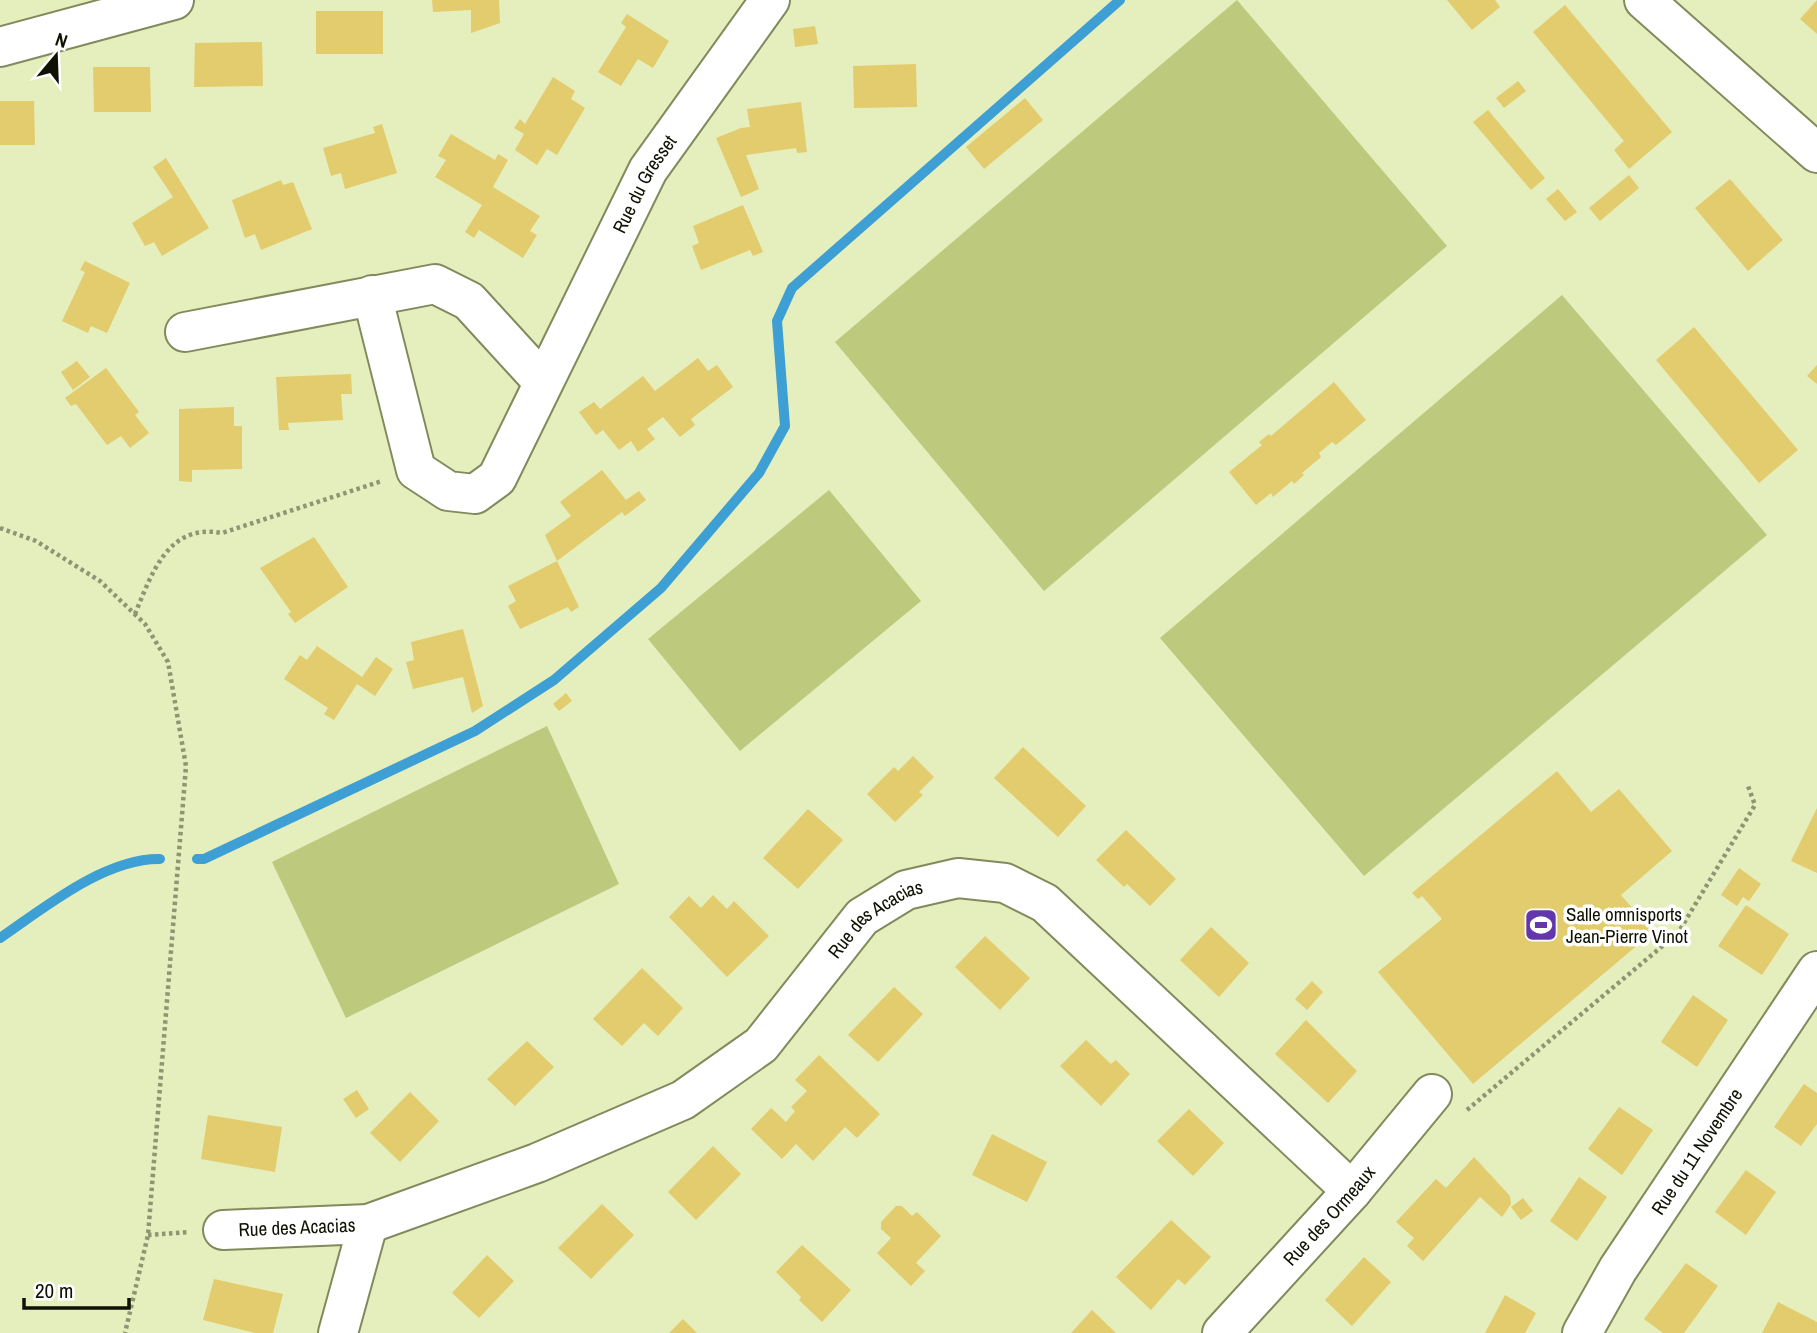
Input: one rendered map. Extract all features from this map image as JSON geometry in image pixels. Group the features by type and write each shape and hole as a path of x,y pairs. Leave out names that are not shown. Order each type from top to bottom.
{"street":[{"path":"0,47 174,0"},
{"name":"Rue du Gresset","path":"416,470 448,491 475,494 496,478 648,170 770,0"},
{"path":"1644,0 1817,153"},
{"path":"184,332 435,284 469,301 543,382"},
{"path":"372,295 416,470"},
{"name":"Rue des Acacias","path":"223,1230 368,1224 537,1163 683,1100 761,1045 862,917 906,890 958,878 1005,883 1045,903 1352,1191"},
{"name":"Rue du 11 Novembre","path":"1582,1333 1618,1269 1817,971"},
{"name":"Rue des Ormeaux","path":"1222,1333 1352,1191 1432,1094"},
{"name":"Rue des Acacias","path":"338,1333 368,1224"}],"path":[{"path":"135,614 162,560 175,541 188,534 207,530 222,533 416,470"},
{"path":"0,528 36,541 100,582 145,624 169,662 186,766 148,1235 125,1333"},
{"path":"1432,1094 1466,1111 1678,933 1755,805 1748,786"}],"green space":[{"path":"1237,0 1447,246 1044,591 835,342"},
{"path":"1562,295 1767,535 1364,876 1160,638"},
{"path":"829,490 921,601 740,751 648,639"},
{"path":"547,726 619,884 346,1018 272,862"}],"building":[{"path":"432,0 499,0 500,23 471,33 471,10 433,12"},
{"path":"1447,0 1495,0 1500,7 1472,30"},
{"path":"1817,0 1817,34 1800,19"},
{"path":"1565,5 1672,132 1629,169 1614,150 1624,141 1533,32"},
{"path":"316,11 383,11 383,54 316,54"},
{"path":"627,14 669,41 653,68 638,59 621,86 598,72 626,27 621,23"},
{"path":"815,26 818,44 795,47 793,29"},
{"path":"262,42 263,86 194,87 195,43"},
{"path":"916,64 917,107 854,108 853,66"},
{"path":"93,67 150,67 151,112 94,112"},
{"path":"553,77 575,91 571,99 585,108 557,155 547,149 537,165 515,150 524,134 514,128 520,119 525,124"},
{"path":"1518,81 1526,91 1504,108 1496,98"},
{"path":"1025,98 1043,120 984,169 966,147"},
{"path":"0,101 34,101 35,145 0,145"},
{"path":"801,102 807,152 797,153 796,148 746,155 759,189 741,197 716,138 750,127 747,109"},
{"path":"1488,110 1545,178 1531,190 1473,122"},
{"path":"382,124 397,173 345,189 341,173 331,176 323,148 375,133 373,127"},
{"path":"451,134 495,160 498,154 508,160 493,187 540,216 530,231 537,235 523,258 479,230 474,238 465,232 482,205 435,177 446,160 438,156"},
{"path":"166,158 209,228 162,256 154,242 145,246 132,223 173,197 153,167"},
{"path":"1629,175 1639,188 1600,221 1589,208"},
{"path":"1730,179 1783,240 1748,271 1695,208"},
{"path":"281,180 283,185 293,182 312,229 261,250 255,234 245,238 232,200"},
{"path":"1558,189 1577,212 1565,221 1546,199"},
{"path":"743,205 763,252 753,256 750,250 701,270 692,246 699,243 693,226"},
{"path":"85,261 130,283 107,333 91,326 88,333 62,321 85,272 80,270"},
{"path":"1694,327 1798,450 1759,483 1656,360"},
{"path":"698,358 708,371 717,365 733,387 691,419 695,425 680,437 663,417 647,429 655,439 638,452 631,441 619,450 603,430 596,435 579,412 594,402 600,409 643,376 655,391"},
{"path":"77,361 90,377 73,390 61,372"},
{"path":"1817,365 1817,384 1807,376"},
{"path":"106,368 139,412 135,415 149,433 130,448 121,436 107,445 76,404 71,406 65,398"},
{"path":"351,374 352,394 341,394 343,420 288,423 289,430 279,430 276,377"},
{"path":"1334,382 1366,420 1336,445 1332,442 1319,453 1321,457 1302,473 1304,475 1294,484 1292,481 1273,497 1271,493 1256,505 1229,472 1262,445 1259,442 1269,434 1271,436"},
{"path":"234,407 234,426 242,426 242,469 192,470 192,482 179,481 179,409"},
{"path":"602,470 626,500 639,491 646,500 625,516 622,512 557,561 545,535 571,516 560,502"},
{"path":"314,537 348,587 295,623 288,614 291,612 260,568"},
{"path":"557,561 579,607 571,612 568,607 520,629 508,606 516,601 508,586"},
{"path":"463,629 483,706 472,713 463,677 413,689 406,662 414,660 411,642"},
{"path":"317,646 362,677 376,657 393,669 375,696 357,684 334,720 324,714 328,708 284,679 300,655 307,660"},
{"path":"566,693 572,701 559,711 553,704"},
{"path":"1023,747 1086,806 1058,837 994,778"},
{"path":"913,756 934,777 919,792 923,795 895,822 867,794 894,767 898,771"},
{"name":"Salle omnisports Jean-Pierre Vinot","path":"1557,771 1591,812 1619,789 1672,851 1621,895 1653,932 1473,1084 1378,972 1442,919 1422,896 1418,899 1412,893"},
{"path":"1817,808 1817,873 1791,861"},
{"path":"808,809 843,840 798,889 763,858"},
{"path":"1126,830 1176,879 1150,906 1127,884 1124,887 1096,860"},
{"path":"1739,868 1761,884 1749,901 1743,897 1737,906 1721,895"},
{"path":"713,895 727,909 734,901 769,936 727,977 669,917 689,896 701,908"},
{"path":"1746,905 1789,934 1762,975 1718,946"},
{"path":"1211,927 1249,963 1219,997 1180,960"},
{"path":"985,936 1030,978 1000,1010 955,967"},
{"path":"642,968 683,1008 658,1036 644,1023 622,1046 593,1019"},
{"path":"1312,981 1323,992 1307,1010 1295,999"},
{"path":"894,987 923,1014 878,1062 848,1035"},
{"path":"1693,995 1728,1020 1697,1067 1661,1042"},
{"path":"1306,1020 1357,1071 1328,1103 1275,1054"},
{"path":"1086,1040 1111,1064 1116,1060 1130,1074 1101,1106 1060,1066"},
{"path":"527,1041 554,1067 515,1106 487,1079"},
{"path":"819,1055 880,1114 857,1138 845,1127 813,1161 796,1144 782,1159 751,1129 771,1108 786,1122 795,1111 791,1107 807,1091 795,1080"},
{"path":"1804,1084 1817,1093 1817,1124 1801,1146 1774,1127"},
{"path":"357,1090 369,1109 356,1118 343,1099"},
{"path":"410,1092 439,1121 400,1162 370,1133"},
{"path":"1619,1107 1653,1130 1622,1175 1588,1149"},
{"path":"1189,1109 1224,1143 1193,1176 1157,1141"},
{"path":"208,1115 282,1127 275,1172 201,1159"},
{"path":"992,1134 1047,1162 1027,1202 972,1175"},
{"path":"713,1146 741,1174 696,1220 668,1192"},
{"path":"1474,1157 1510,1196 1511,1204 1502,1217 1480,1197 1423,1261 1407,1246 1414,1238 1396,1222 1436,1179 1446,1188"},
{"path":"1746,1170 1776,1192 1746,1235 1715,1212"},
{"path":"1579,1177 1607,1197 1577,1241 1550,1221"},
{"path":"1523,1198 1533,1211 1521,1220 1511,1207"},
{"path":"602,1204 634,1235 591,1279 558,1248"},
{"path":"896,1206 902,1206 912,1216 917,1212 941,1236 916,1263 925,1271 911,1286 877,1253 891,1238 881,1229 881,1222"},
{"path":"1171,1220 1211,1257 1185,1285 1178,1279 1151,1310 1116,1277"},
{"path":"802,1245 851,1290 822,1322 776,1272"},
{"path":"487,1255 514,1281 479,1318 452,1293"},
{"path":"1364,1257 1391,1282 1352,1326 1325,1300"},
{"path":"1686,1263 1718,1286 1684,1333 1663,1333 1644,1319"},
{"path":"214,1279 283,1294 273,1333 255,1333 203,1320"},
{"path":"1505,1295 1536,1313 1525,1333 1485,1333"},
{"path":"1778,1302 1817,1322 1817,1333 1762,1333"},
{"path":"1092,1310 1116,1333 1071,1333"},
{"path":"683,1319 697,1333 669,1333"}],"waterway":[{"path":"197,859 204,859 475,731 554,680 661,588 759,473 785,426 777,321 792,288 1120,0"},
{"path":"0,938 55,900 97,876 139,861 160,859"}],"place":[{"name":"Salle omnisports Jean-Pierre Vinot","path":"1541,925"}]}
